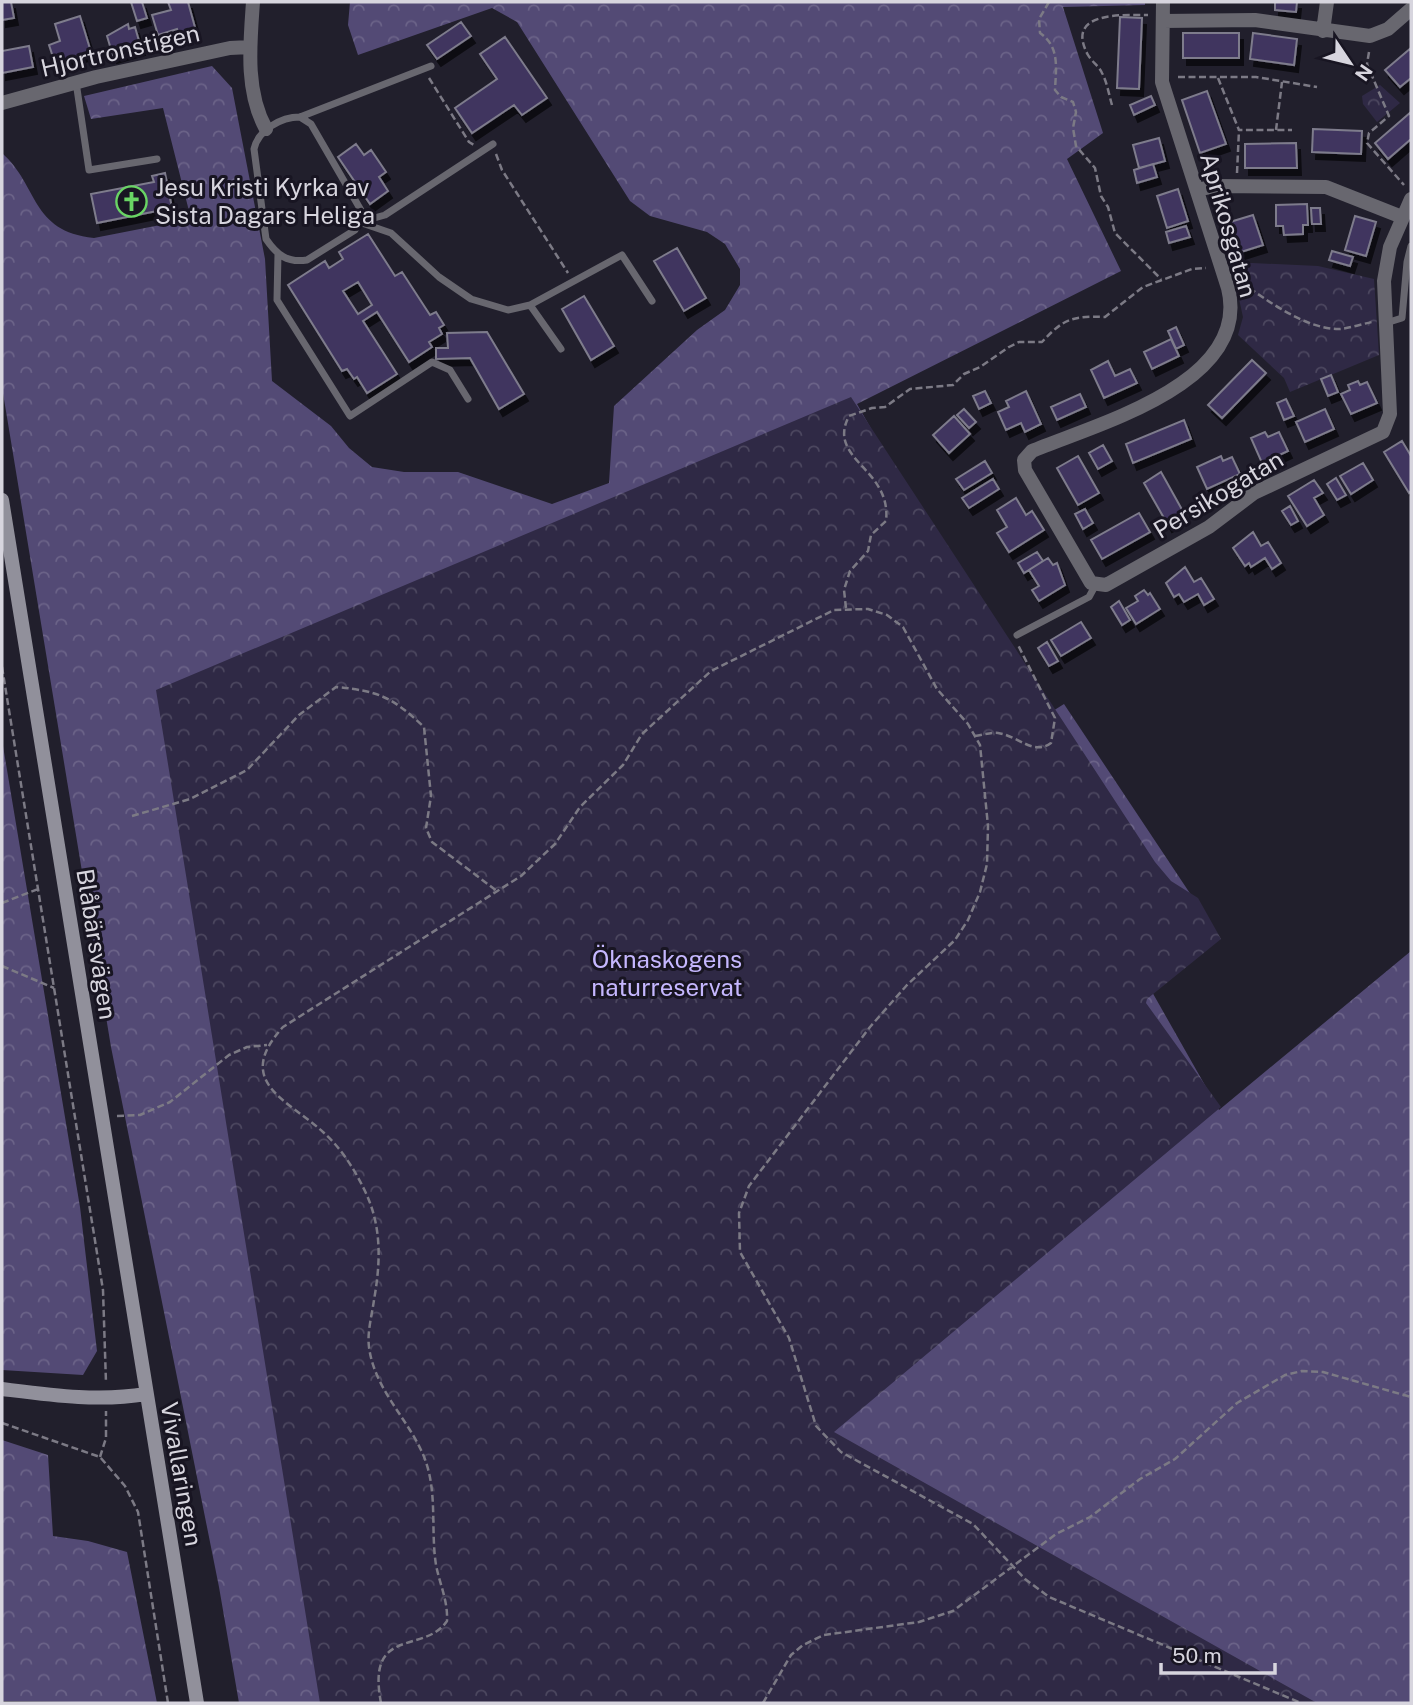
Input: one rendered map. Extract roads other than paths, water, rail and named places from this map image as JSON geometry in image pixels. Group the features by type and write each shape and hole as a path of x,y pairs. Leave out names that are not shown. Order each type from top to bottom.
{"street":[{"path":"253,2 250,47 253,96 266,129"},
{"path":"1323,30 1327,2"},
{"path":"1163,12 1370,36 1388,29 1411,9"},
{"name":"Aprikosgatan","path":"1092,583 1025,470 1024,460 1032,451 1180,387 1217,351 1227,332 1231,308 1223,272 1162,77 1163,12"},
{"name":"Hjortronstigen","path":"2,103 76,82 230,48 250,47"},
{"path":"1197,190 1326,187 1402,217"},
{"name":"Persikogatan","path":"1092,583 1106,585 1209,527 1254,494 1383,432 1390,414 1384,281 1387,259 1411,199"},
{"name":"Blåbärsvägen","path":"2,500 146,1394"},
{"name":"Vivallaringen","path":"2,1389 66,1397 118,1399 146,1394 197,1703"}],"lane":[{"path":"300,117 311,124 362,212 355,229 307,260 286,260 266,239 254,149 256,139 266,129 293,117 300,117 427,67"},
{"path":"76,82 89,170 158,159"},
{"path":"359,222 385,215 493,144"},
{"path":"359,222 391,233 439,277 471,299 508,310 530,305 622,255 652,301"},
{"path":"1386,323 1402,318 1411,246"},
{"path":"278,254 277,300 350,416 432,362 450,370 468,399"},
{"path":"530,305 561,349"},
{"path":"1017,635 1089,597 1092,583"}],"place":[{"name":"Jesu Kristi Kyrka av Sista Dagars Heliga","path":"132,201"}],"park label":[{"name":"Öknaskogens naturreservat","path":"667,973"}]}
